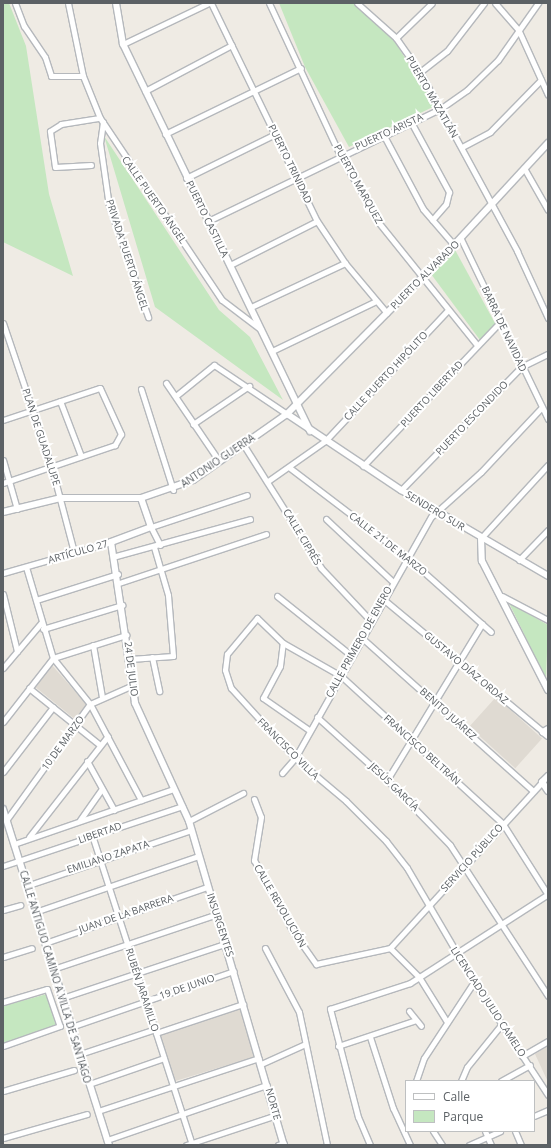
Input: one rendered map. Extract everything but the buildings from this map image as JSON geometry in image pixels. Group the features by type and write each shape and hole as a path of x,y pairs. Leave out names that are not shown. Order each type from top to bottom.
{"street":[{"path":"15,3 55,78 83,76"},
{"name":"CALLE PUERTO ÁNGEL","path":"68,3 83,76 102,120 222,300 261,330"},
{"name":"PUERTO CASTILLA","path":"116,3 123,44 186,178 230,265 310,431"},
{"path":"123,44 210,3"},
{"name":"PUERTO TRINIDAD","path":"210,3 317,220 345,263 387,314"},
{"name":"PUERTO MARQUEZ","path":"269,3 301,68 340,155 379,223 420,278 477,345"},
{"name":"PUERTO MAZATLÁN","path":"357,3 364,5 396,38 420,72 492,204 548,318"},
{"path":"396,38 432,3"},
{"path":"420,72 451,47 484,3"},
{"path":"495,3 518,29 548,95"},
{"name":"PUERTO ARISTA","path":"208,221 383,134 440,109 482,77 538,3"},
{"path":"145,91 232,45"},
{"path":"165,134 301,68"},
{"path":"462,147 490,132 541,80"},
{"path":"91,166 55,168 50,131 57,125 102,120"},
{"name":"PRIVADA PUERTO ÁNGEL","path":"102,120 100,143 109,206 148,317"},
{"path":"410,122 450,192 446,204 432,220"},
{"path":"186,178 275,134"},
{"path":"383,134 432,220 454,245"},
{"name":"PUERTO ALVARADO","path":"287,414 461,238 548,143"},
{"path":"524,168 548,210"},
{"path":"230,265 317,220"},
{"name":"BARRA DE NAVIDAD","path":"461,238 521,367 548,419"},
{"path":"250,307 345,263"},
{"path":"272,351 376,301"},
{"name":"CALLE PUERTO HIPÓLITO","path":"268,481 290,468 325,441 447,311"},
{"name":"PUERTO LIBERTAD","path":"363,466 477,345 501,322"},
{"name":"PLAN DE GUADALUPE","path":"3,323 51,465 74,552"},
{"name":"PUERTO ESCONDIDO","path":"401,490 521,367 548,354"},
{"path":"177,395 214,365 248,386 325,441"},
{"path":"166,383 177,395 193,424 219,461"},
{"path":"193,424 248,386"},
{"path":"3,420 100,388 121,434 115,445 51,465 3,483"},
{"path":"141,389 172,490"},
{"path":"60,401 81,456"},
{"name":"CALLE PRIMERO DE ENERO","path":"282,774 295,758 309,730 341,676 383,599 437,511 481,472 542,407"},
{"name":"ANTONIO GUERRA","path":"3,512 60,498 141,498 172,490 219,461 287,414"},
{"name":"SENDERO SUR","path":"325,441 401,490 548,576"},
{"name":"CALLE CIPRÉS","path":"243,444 268,481 321,568 371,621"},
{"path":"3,460 17,509"},
{"path":"547,686 502,596 482,560 481,538 548,465"},
{"name":"CALLE 21 DE MARZO","path":"290,468 408,558 491,632"},
{"path":"151,527 247,496"},
{"path":"141,498 151,527 160,545"},
{"path":"116,556 154,547 250,519"},
{"path":"326,519 393,582"},
{"name":"ARTÍCULO 27","path":"3,573 111,542 151,527"},
{"path":"519,560 548,530"},
{"path":"120,583 266,534"},
{"name":"24 DE JULIO","path":"111,542 116,556 133,685 142,724 174,789"},
{"path":"130,659 152,657 171,658 174,654 171,613 162,569 154,547"},
{"path":"26,567 41,623 53,658 90,704 141,800"},
{"path":"36,600 118,574"},
{"path":"3,594 17,651"},
{"path":"277,596 352,656"},
{"path":"502,596 548,620"},
{"name":"GUSTAVO DÍAZ ORDAZ","path":"383,599 458,662 546,732"},
{"path":"43,629 122,605"},
{"name":"FRANCISCO BELTRÁN","path":"257,618 283,643 341,676 503,824 548,894"},
{"name":"FRANCISCO VILLA","path":"257,618 227,654 227,680 241,702 295,758 346,801 386,841 407,868 429,907"},
{"path":"3,668 41,623"},
{"path":"387,780 434,700 482,624"},
{"path":"3,722 53,658 126,635"},
{"name":"BENITO JUÁREZ","path":"362,638 434,700 533,791"},
{"path":"283,643 280,666 265,692 264,700 309,730"},
{"path":"94,645 102,697"},
{"path":"152,657 159,691"},
{"name":"10 DE MARZO","path":"6,819 90,704 102,697 133,685"},
{"path":"29,688 100,745"},
{"path":"3,772 53,707"},
{"name":"JESÚS GARCÍA","path":"317,717 387,780 466,864 548,996"},
{"path":"29,838 87,761 108,736"},
{"path":"87,761 101,790 114,810"},
{"name":"SERVICIO PÚBLICO","path":"390,948 548,776"},
{"path":"542,782 548,791"},
{"path":"14,844 80,820 174,789"},
{"name":"INSURGENTES","path":"174,789 189,821 196,857 227,943 260,1061"},
{"path":"80,820 101,790"},
{"path":"189,821 243,793"},
{"name":"CALLE REVOLUCIÓN","path":"254,799 261,817 254,860 292,930 316,964 390,948"},
{"name":"LIBERTAD","path":"3,866 182,806"},
{"name":"CALLE ANTIGUO CAMINO A VILLA DE SANTIAGO","path":"3,808 26,886 108,1143"},
{"name":"EMILIANO ZAPATA","path":"26,886 191,830"},
{"name":"RUBÉN JARAMILLO","path":"92,835 117,917 174,1086 190,1144"},
{"path":"35,912 196,857"},
{"name":"JUAN DE LA BARRERA","path":"45,943 207,887"},
{"path":"370,1145 330,1017 332,1007 394,989 419,977 501,922 548,894"},
{"path":"3,910 20,905"},
{"name":"LICENCIADO JULIO CAMELO","path":"429,907 501,1025 530,1065 548,1095"},
{"path":"53,969 217,914"},
{"path":"62,998 227,943"},
{"path":"3,957 32,948"},
{"path":"265,948 299,1012 327,1145"},
{"path":"390,948 419,977 447,1022"},
{"name":"19 DE JUNIO","path":"71,1027 234,971"},
{"path":"416,1080 424,1058 474,982"},
{"path":"3,1002 46,989 54,1006 59,1029 3,1046"},
{"path":"80,1054 243,1004"},
{"path":"409,1011 421,1026"},
{"path":"338,1046 370,1037 416,1020"},
{"path":"461,1080 467,1067 501,1025"},
{"path":"370,1037 393,1108 410,1145"},
{"path":"522,1056 548,1040"},
{"path":"98,1111 174,1086 260,1061 305,1044"},
{"path":"89,1084 164,1058"},
{"name":"NORTE","path":"260,1061 276,1115 282,1144"},
{"path":"503,1080 530,1065"},
{"path":"3,1091 74,1070"},
{"path":"108,1143 268,1085"},
{"path":"535,1116 548,1110"},
{"path":"3,1138 87,1114"},
{"path":"190,1144 276,1115"},
{"path":"434,1132 442,1145"},
{"path":"515,1132 521,1145"},
{"path":"469,1145 486,1134 491,1145"}],"shaded area":[{"path":"51,664 87,705 76,720 34,686"},
{"path":"496,697 542,738 515,768 469,727"},
{"path":"240,1008 255,1057 174,1082 159,1033"},
{"path":"548,1046 548,1082 535,1054"}],"green space":[{"path":"3,3 9,3 26,46 49,194 73,276 3,242"},
{"path":"279,3 355,3 390,34 435,106 349,147 305,67"},
{"path":"104,136 219,310 250,337 283,400 155,307"},
{"path":"454,248 496,325 480,340 431,274"},
{"path":"509,603 548,625 546,679"},
{"path":"47,994 57,1030 3,1044 3,1006"}]}
